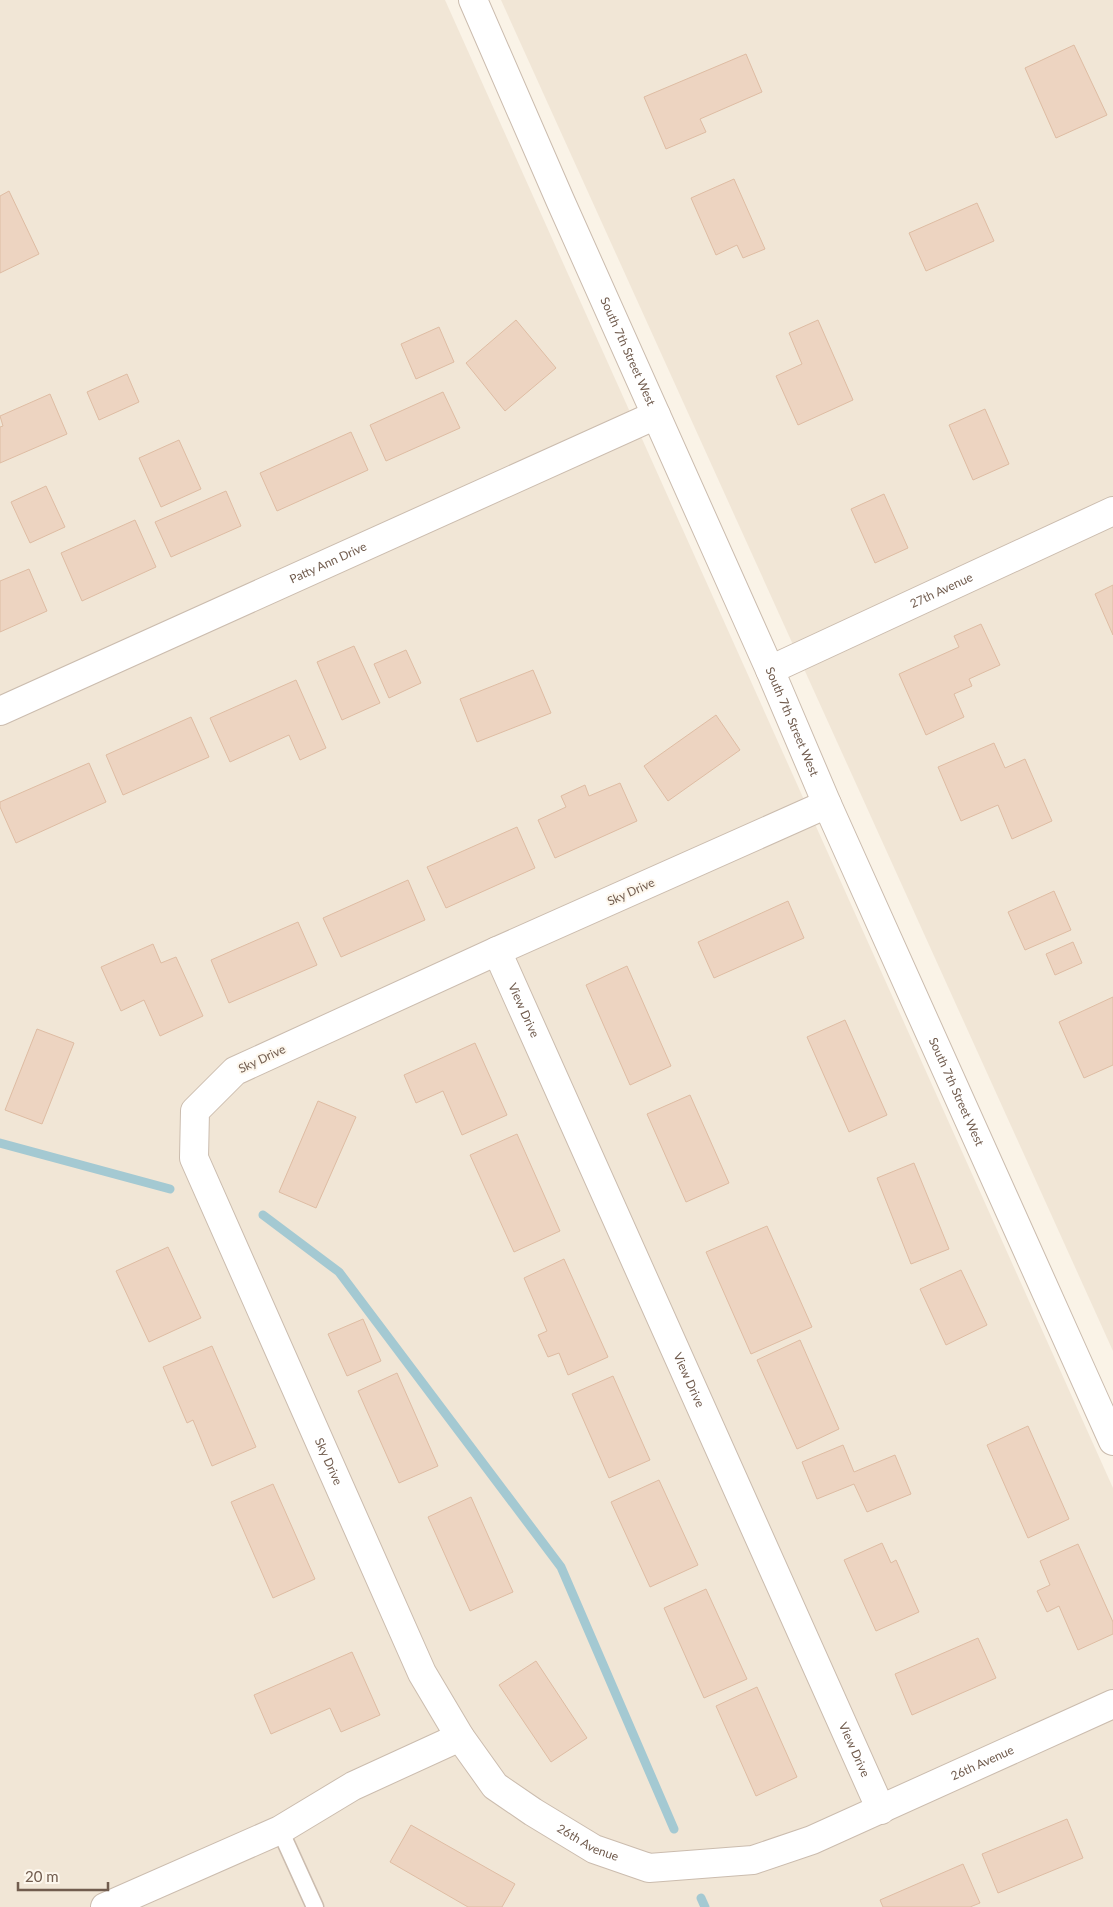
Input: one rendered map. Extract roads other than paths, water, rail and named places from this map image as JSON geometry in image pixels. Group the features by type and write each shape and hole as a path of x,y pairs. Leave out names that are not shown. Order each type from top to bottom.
{"street":[{"name":"South 7th Street West","path":"473,0 770,670 827,804 1113,1441"},
{"name":"Patty Ann Drive","path":"0,712 656,416"},
{"name":"27th Avenue","path":"770,670 1113,511"},
{"name":"Sky Drive","path":"460,1737 422,1673 194,1158 195,1111 235,1072 497,951 827,804"},
{"name":"View Drive","path":"497,951 880,1810"},
{"name":"26th Avenue","path":"460,1737 495,1786 533,1812 594,1849 649,1868 753,1860 812,1840 1113,1704"},
{"path":"105,1907 280,1830 353,1786 460,1737"}],"lane":[{"path":"280,1830 315,1907"}],"waterway":[{"path":"0,1143 170,1189"},
{"path":"263,1215 339,1272 561,1567 674,1829"},
{"path":"701,1898 705,1907"}]}
